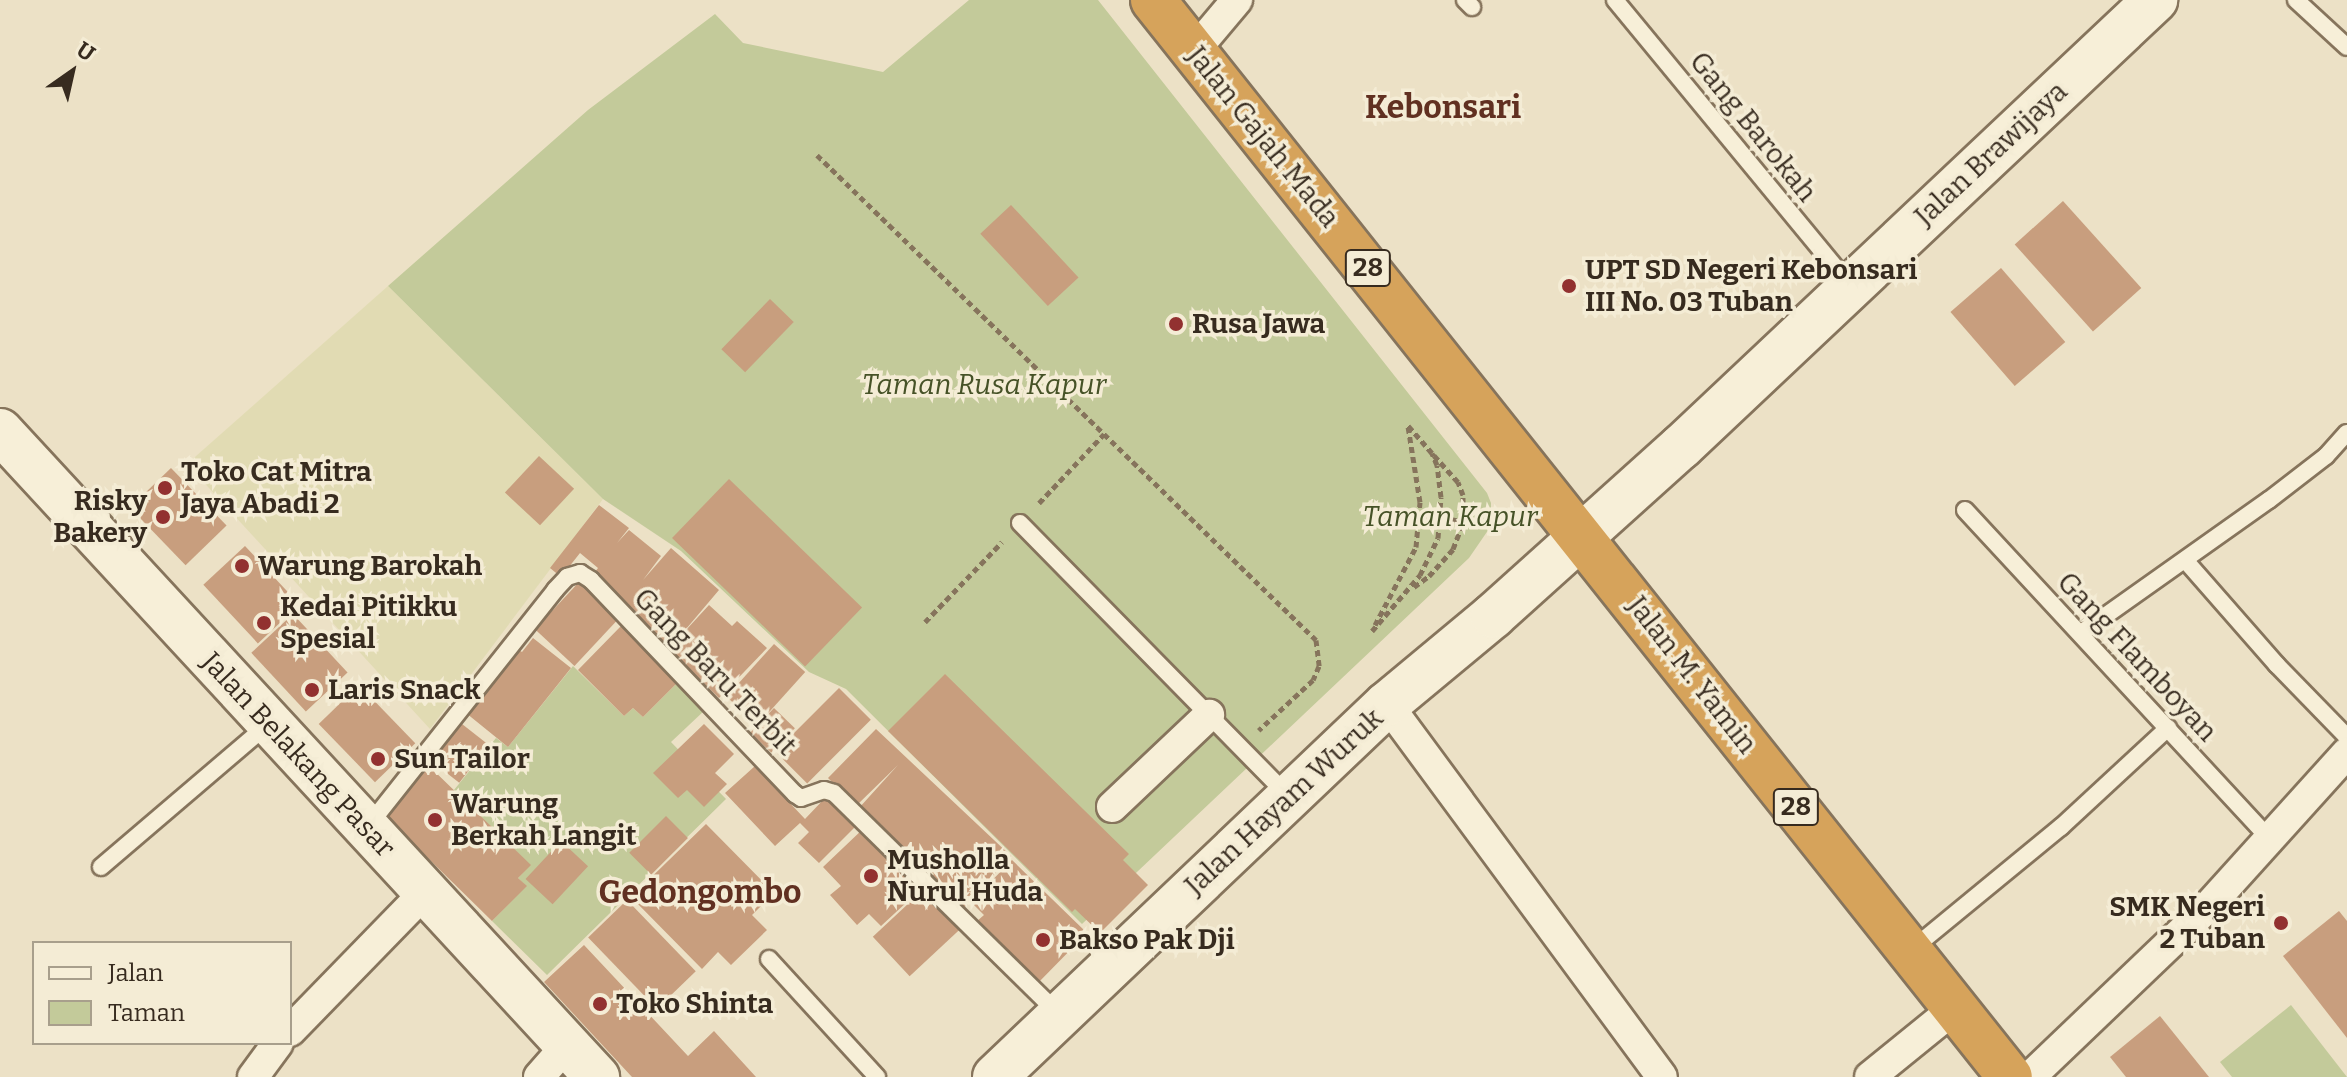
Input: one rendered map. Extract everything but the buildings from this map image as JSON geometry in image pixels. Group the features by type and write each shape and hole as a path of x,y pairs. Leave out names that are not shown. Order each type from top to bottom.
{"highway":[{"name":"Jalan Gajah Mada","path":"1153,0 1582,537"},
{"name":"Jalan M. Yamin","path":"1582,537 2010,1077"}],"main road":[{"name":"Jalan Brawijaya","path":"1582,537 2155,0"},
{"name":"Jalan Belakang Pasar","path":"0,431 597,1077"},
{"name":"Jalan Hayam Wuruk","path":"995,1077 1387,704 1582,537"}],"street":[{"path":"1194,51 1237,0"},
{"path":"1387,704 1662,1077"},
{"path":"1112,807 1209,715"},
{"path":"2030,1077 2191,924 2271,840 2347,753"},
{"path":"292,1029 426,891"},
{"path":"1870,1077 1955,1008"},
{"path":"253,1077 277,1045"},
{"path":"539,1077 567,1045"}],"lane":[{"name":"Gang Barokah","path":"1615,0 1851,286"},
{"path":"2296,0 2347,47"},
{"path":"2081,633 2269,500 2326,456 2347,433"},
{"name":"Gang Flamboyan","path":"1965,510 2271,840"},
{"path":"1020,523 1289,797"},
{"path":"2185,560 2277,665 2347,737"},
{"name":"Gang Baru Terbit","path":"366,829 555,590 567,577 580,573 591,580 795,794 807,797 824,790 834,793 1059,1014"},
{"path":"101,867 268,724"},
{"path":"1910,951 2061,827 2168,728"},
{"path":"769,959 877,1077"}],"path":[{"path":"817,155 1316,640 1319,666 1313,680 1240,748"},
{"path":"1410,590 1429,576 1453,549 1465,522 1463,495 1458,482 1408,425 1420,502 1416,547 1372,631 1410,590 1431,557 1441,517 1437,465 1432,453"},
{"path":"1441,517 1465,522"}],"shaded area":[{"path":"388,286 603,499 430,729 187,464"}],"green space":[{"name":"Taman Rusa Kapur","path":"969,0 1098,0 1487,493 1491,503 1491,526 1469,558 1082,924 846,689 809,672 681,551 603,499 388,286 588,110 715,14 743,43 883,72"},
{"path":"573,666 624,716 633,708 643,717 678,682 705,710 671,742 726,799 547,975 492,921 526,886 518,878 530,865 454,790 496,738 508,747"},
{"path":"2291,1005 2347,1077 2232,1077 2220,1062"}],"place":[{"name":"UPT SD Negeri Kebonsari III No. 03 Tuban","path":"1569,286"},
{"name":"Rusa Jawa","path":"1176,324"},
{"name":"Toko Cat Mitra Jaya Abadi 2","path":"165,488"},
{"name":"Risky Bakery","path":"163,517"},
{"name":"Warung Barokah","path":"242,566"},
{"name":"Kedai Pitikku Spesial","path":"264,623"},
{"name":"Laris Snack","path":"312,690"},
{"name":"Sun Tailor","path":"378,759"},
{"name":"Warung Berkah Langit","path":"435,820"},
{"name":"Musholla Nurul Huda","path":"871,876"},
{"name":"SMK Negeri 2 Tuban","path":"2281,923"},
{"name":"Bakso Pak Dji","path":"1043,940"},
{"name":"Toko Shinta","path":"600,1004"}],"district":[{"name":"Kebonsari","path":"1443,107"},
{"name":"Gedongombo","path":"700,892"}],"park label":[{"name":"Taman Kapur","path":"1450,517"}]}
